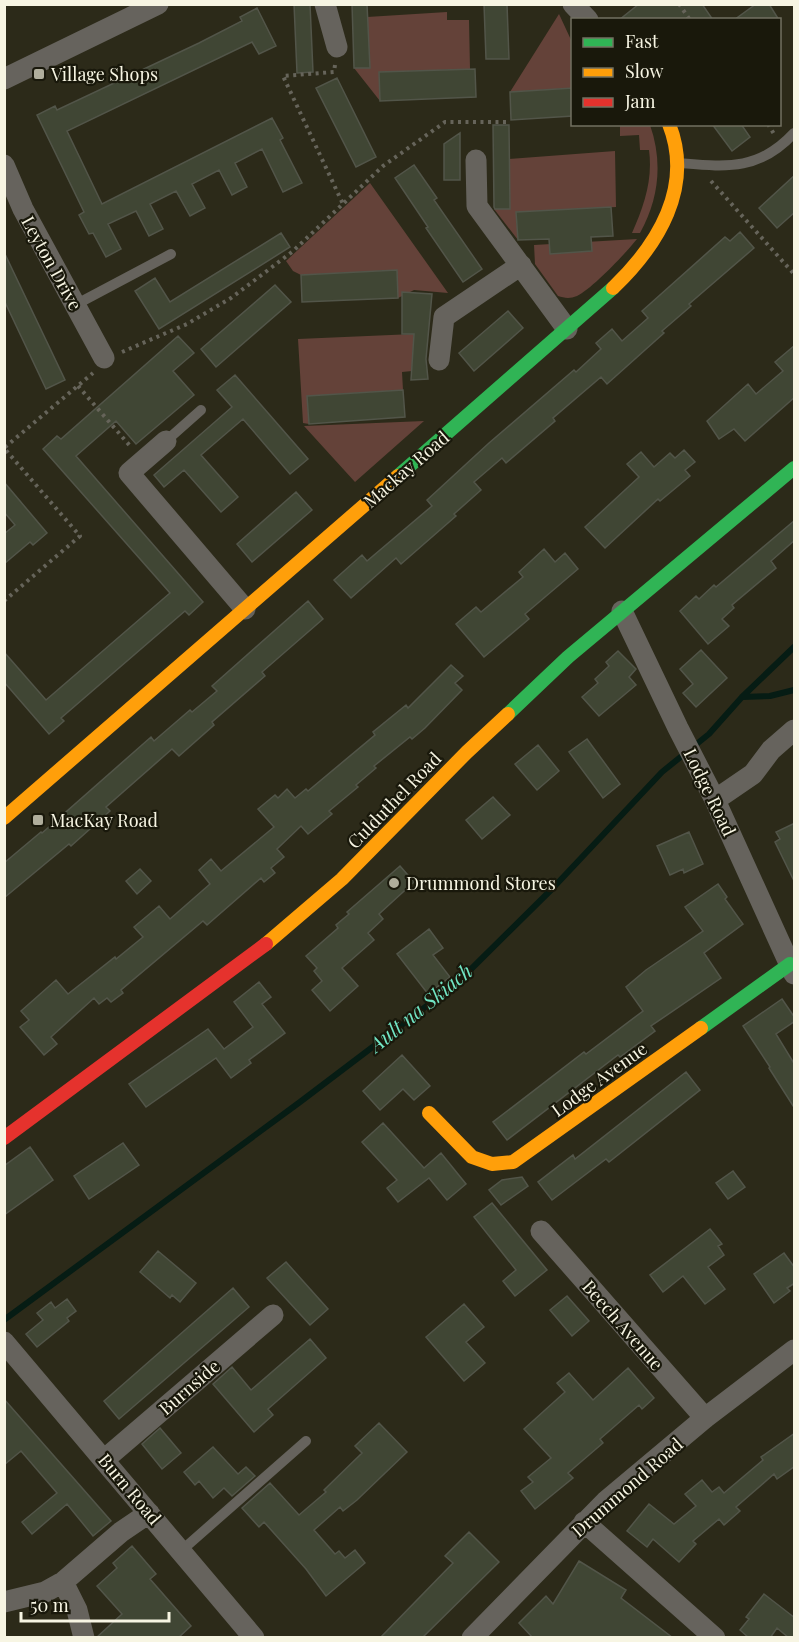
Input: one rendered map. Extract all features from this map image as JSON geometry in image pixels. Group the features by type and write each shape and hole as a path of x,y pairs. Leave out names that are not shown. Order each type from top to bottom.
{"street":[{"path":"325,4 337,47"},
{"path":"4,79 145,7"},
{"name":"Mackay Road","path":"4,818 567,329 634,267 656,234 670,208 678,186 677,147 670,126"},
{"path":"476,160 477,206 567,329"},
{"name":"Leyton Drive","path":"4,165 10,193 104,358"},
{"path":"439,360 444,317 521,265"},
{"path":"166,441 129,473 245,609"},
{"name":"Culduthel Road","path":"4,1138 254,954 342,879 466,752 568,657 795,468"},
{"name":"Lodge Road","path":"622,611 715,800 792,969"},
{"path":"715,800 753,774 771,750 795,730"},
{"name":"Lodge Avenue","path":"442,1116 472,1158 492,1164 513,1162 792,969"},
{"name":"Beech Avenue","path":"541,1231 705,1418"},
{"name":"Burnside","path":"105,1459 273,1315"},
{"name":"Burn Road","path":"4,1342 254,1638"},
{"name":"Drummond Road","path":"472,1638 584,1522 630,1480 705,1418 795,1350"},
{"path":"4,1602 45,1592 63,1582 121,1532 149,1513"},
{"path":"584,1522 715,1638"},
{"path":"63,1582 77,1610 84,1638"}],"lane":[{"path":"677,163 729,166 753,161 769,155 795,133"},
{"path":"75,305 171,255"},
{"path":"166,441 201,410"},
{"path":"181,1551 306,1441"}],"path":[{"path":"678,4 688,18"},
{"path":"337,47 334,72 283,76 343,204"},
{"path":"4,600 80,536 4,448 78,386 101,365 104,358 187,324 231,298 292,252 383,166 445,122 510,122"},
{"path":"697,164 795,274"},
{"path":"78,386 143,461"}],"shaded area":[{"path":"447,12 447,20 469,20 470,69 379,72 380,101 354,68 369,68 367,17"},
{"path":"559,14 571,40 571,88 510,92"},
{"path":"620,126 650,126 657,153 655,194 640,233 632,233 646,193 650,172 649,150 640,150 639,135 620,136"},
{"path":"615,151 616,207 516,212 518,240 494,209 510,208 509,159"},
{"path":"370,183 448,293 414,290 398,298 396,270 301,275 293,271 286,261"},
{"path":"637,239 600,278 584,292 574,297 558,296 535,264 534,245"},
{"path":"414,334 412,371 402,372 403,390 308,396 309,424 303,423 298,339"},
{"path":"424,421 355,482 304,426"}],"building":[{"path":"294,4 310,4 313,72 297,73"},
{"path":"352,4 367,4 370,68 354,68"},
{"path":"484,4 507,4 509,59 486,59"},
{"path":"639,4 702,4 712,18 622,18"},
{"path":"756,4 769,4 778,18 737,18"},
{"path":"257,8 276,46 259,54 252,42 67,131 102,204 272,118 283,138 280,140 302,183 283,192 262,149 235,163 247,187 232,195 219,170 192,184 205,208 190,216 176,191 150,204 163,229 149,236 136,211 108,224 121,249 106,257 93,233 89,234 79,215 84,212 37,115 55,106 57,110 199,43 242,21 240,17"},
{"path":"475,69 476,97 380,101 379,72"},
{"path":"337,78 376,157 356,167 316,88"},
{"path":"571,88 571,116 511,120 510,92"},
{"path":"493,125 509,125 510,209 495,209 494,207"},
{"path":"713,126 742,126 750,137 732,151"},
{"path":"460,133 460,180 444,180 444,144"},
{"path":"414,165 437,198 434,200 482,269 463,282 395,178"},
{"path":"795,175 795,212 777,228 759,208"},
{"path":"611,207 613,236 591,237 592,251 550,254 549,239 518,240 516,212"},
{"path":"740,232 754,248 689,304 691,306 662,331 664,333 607,384 601,377 553,418 555,421 506,463 502,458 474,482 481,490 454,514 456,516 401,564 396,558 351,598 334,580 362,555 367,561 432,506 427,500 489,443 601,349 596,343 612,329 622,341 648,318 642,311 725,237 730,241"},
{"path":"281,233 290,247 159,329 135,291 155,278 170,302"},
{"path":"4,252 65,380 46,389 4,300"},
{"path":"397,270 398,298 302,302 301,275"},
{"path":"275,285 291,302 216,367 201,349"},
{"path":"402,292 432,294 426,359 428,379 411,380 414,334 402,334"},
{"path":"508,311 523,328 474,371 459,353"},
{"path":"178,336 194,353 173,371 194,395 136,444 116,421 76,456 203,602 189,615 185,611 61,718 64,721 49,734 4,682 4,652 46,700 170,593 43,449 57,436 61,439"},
{"path":"795,345 795,397 745,441 734,429 719,439 707,421 748,384 756,394 783,371 775,362"},
{"path":"235,375 308,459 290,474 243,419 201,455 238,497 221,512 184,470 164,487 154,475 232,407 217,390"},
{"path":"403,390 405,417 309,424 307,396"},
{"path":"684,450 695,462 685,470 690,476 660,501 658,499 605,548 585,527 639,477 627,464 641,452 654,467 670,453 675,458"},
{"path":"4,482 47,533 33,545 30,542 4,564 4,534 15,525 4,512"},
{"path":"296,492 312,510 252,562 237,544"},
{"path":"795,520 795,540 771,561 776,568 732,605 734,608 722,619 729,626 708,644 680,611 696,596 699,599 714,585 716,587"},
{"path":"544,549 555,562 565,553 578,569 525,614 529,619 484,657 456,624 476,607 481,612 523,577 519,572"},
{"path":"308,601 323,619 262,672 265,676 212,722 214,725 179,756 172,749 106,807 110,811 71,846 69,844 4,898 4,863 42,833 151,737 154,741 190,710 192,712 217,691 212,686"},
{"path":"701,650 727,678 696,707 683,693 693,684 680,669"},
{"path":"618,651 636,669 629,677 636,685 599,716 582,697 598,683 595,679 609,666 606,662"},
{"path":"451,665 463,676 455,683 462,690 425,728 374,766 376,768 356,785 358,787 329,811 332,814 308,834 301,826 277,849 284,857 271,868 275,873 264,882 261,878 207,925 203,921 121,990 123,993 111,1002 107,998 99,1004 94,998 51,1037 57,1044 44,1055 20,1027 29,1020 21,1011 56,980 68,994 115,957 116,959 143,937 134,927 159,906 170,919 210,884 199,870 211,859 221,871 274,827 258,809 275,795 278,798 287,789 295,798 306,789 308,791 375,735 373,732 406,705 408,708"},
{"path":"587,739 620,784 603,798 569,752"},
{"path":"538,745 559,771 537,790 515,764"},
{"path":"493,797 510,815 482,839 466,820"},
{"path":"795,823 795,883 775,842 780,839 776,832"},
{"path":"689,832 703,864 684,873 683,869 670,875 657,846"},
{"path":"400,866 414,882 379,914 383,919 368,933 374,940 342,968 358,986 330,1011 312,990 322,981 314,971 317,968 306,956 338,928 336,925 349,914 347,912"},
{"path":"140,869 151,881 137,894 126,881"},
{"path":"718,884 727,897 725,899 743,924 704,953 721,978 651,1026 655,1031 620,1057 618,1055 507,1140 493,1122 584,1052 586,1054 643,1011 626,987 646,970 703,931 685,907"},
{"path":"429,929 443,948 433,955 450,977 428,994 397,954"},
{"path":"259,982 271,997 262,1004 285,1033 249,1060 251,1063 231,1078 216,1058 146,1107 129,1084 208,1029 224,1049 253,1027 234,1002"},
{"path":"782,999 795,1018 795,1021 776,1034 795,1065 795,1109 743,1026"},
{"path":"402,1055 430,1086 414,1100 403,1089 380,1110 363,1091"},
{"path":"686,1072 700,1090 609,1162 606,1159 552,1200 538,1182 573,1155 575,1159"},
{"path":"383,1123 424,1168 441,1153 466,1184 447,1200 429,1178 398,1202 387,1188 397,1180 362,1142"},
{"path":"123,1143 139,1165 89,1199 74,1176"},
{"path":"30,1147 53,1180 4,1215 4,1166"},
{"path":"733,1171 745,1187 728,1199 716,1183"},
{"path":"522,1177 528,1186 501,1205 489,1190 502,1180"},
{"path":"492,1203 547,1270 515,1296 503,1281 516,1270 474,1217"},
{"path":"710,1229 722,1244 718,1246 724,1255 708,1267 725,1289 705,1304 683,1276 663,1292 650,1275"},
{"path":"158,1251 196,1283 180,1302 172,1295 170,1298 140,1272"},
{"path":"784,1253 795,1268 795,1283 787,1288 790,1291 774,1303 754,1274"},
{"path":"286,1262 328,1309 310,1325 267,1278"},
{"path":"233,1288 249,1307 119,1419 104,1401"},
{"path":"567,1296 589,1321 572,1336 550,1310"},
{"path":"67,1299 76,1311 67,1318 69,1321 37,1347 26,1334 43,1320 37,1313 51,1302 55,1308"},
{"path":"464,1304 484,1327 466,1342 485,1363 464,1381 426,1337"},
{"path":"310,1339 326,1358 268,1409 273,1415 254,1432 213,1384 232,1367 251,1390"},
{"path":"628,1368 654,1398 642,1409 639,1405 600,1439 603,1443 568,1473 573,1478 535,1509 521,1491 533,1482 528,1477 551,1458 524,1429 565,1392 557,1383 569,1373 593,1400"},
{"path":"4,1399 111,1521 93,1536 67,1504 32,1534 22,1522 57,1493 21,1451 4,1465"},
{"path":"379,1423 407,1452 357,1500 343,1511 340,1507 314,1530 335,1554 339,1551 345,1558 355,1550 365,1563 326,1596 306,1569 264,1522 259,1527 242,1508 270,1483 299,1515 326,1492 324,1490 362,1453 355,1446"},
{"path":"160,1428 181,1453 162,1469 142,1444"},
{"path":"795,1433 795,1466 777,1479 774,1474 736,1507 740,1511 724,1525 719,1519 693,1541 696,1544 679,1562 653,1539 647,1547 627,1531 649,1504 674,1524 696,1506 685,1494 702,1480 712,1492 719,1487 724,1493 763,1460 761,1457"},
{"path":"213,1447 238,1474 246,1467 255,1476 232,1496 224,1488 213,1498 199,1481 195,1485 184,1472"},
{"path":"469,1532 499,1562 422,1638 380,1638 453,1563 445,1556"},
{"path":"132,1546 156,1574 150,1579 191,1626 178,1638 96,1638 122,1614 97,1586 117,1568 113,1563"},
{"path":"579,1561 626,1590 621,1598 673,1638 533,1638 519,1623 546,1596 553,1604"},
{"path":"764,1594 795,1618 795,1638 789,1638 777,1628 770,1638 749,1638 740,1630 749,1619 746,1617"}],"waterway":[{"name":"Ault na Skiach","path":"4,1320 457,983 552,889 662,772 709,734 742,697 794,647"},
{"path":"742,697 770,696 794,690"}],"traffic: fast":[{"path":"398,476 613,288"},
{"path":"508,714 568,657 794,468"},
{"path":"701,1028 790,964"}],"traffic: slow":[{"path":"613,288 644,253 667,214 674,192 677,170 676,147 670,126"},
{"path":"4,818 398,476"},
{"path":"266,944 342,879 467,752 508,714"},
{"path":"429,1113 472,1157 492,1164 513,1162 701,1028"}],"traffic: jam":[{"path":"4,1138 266,944"}],"place":[{"name":"Village Shops","path":"39,74"},
{"name":"MacKay Road","path":"38,820"},
{"name":"Drummond Stores","path":"394,883"}]}
